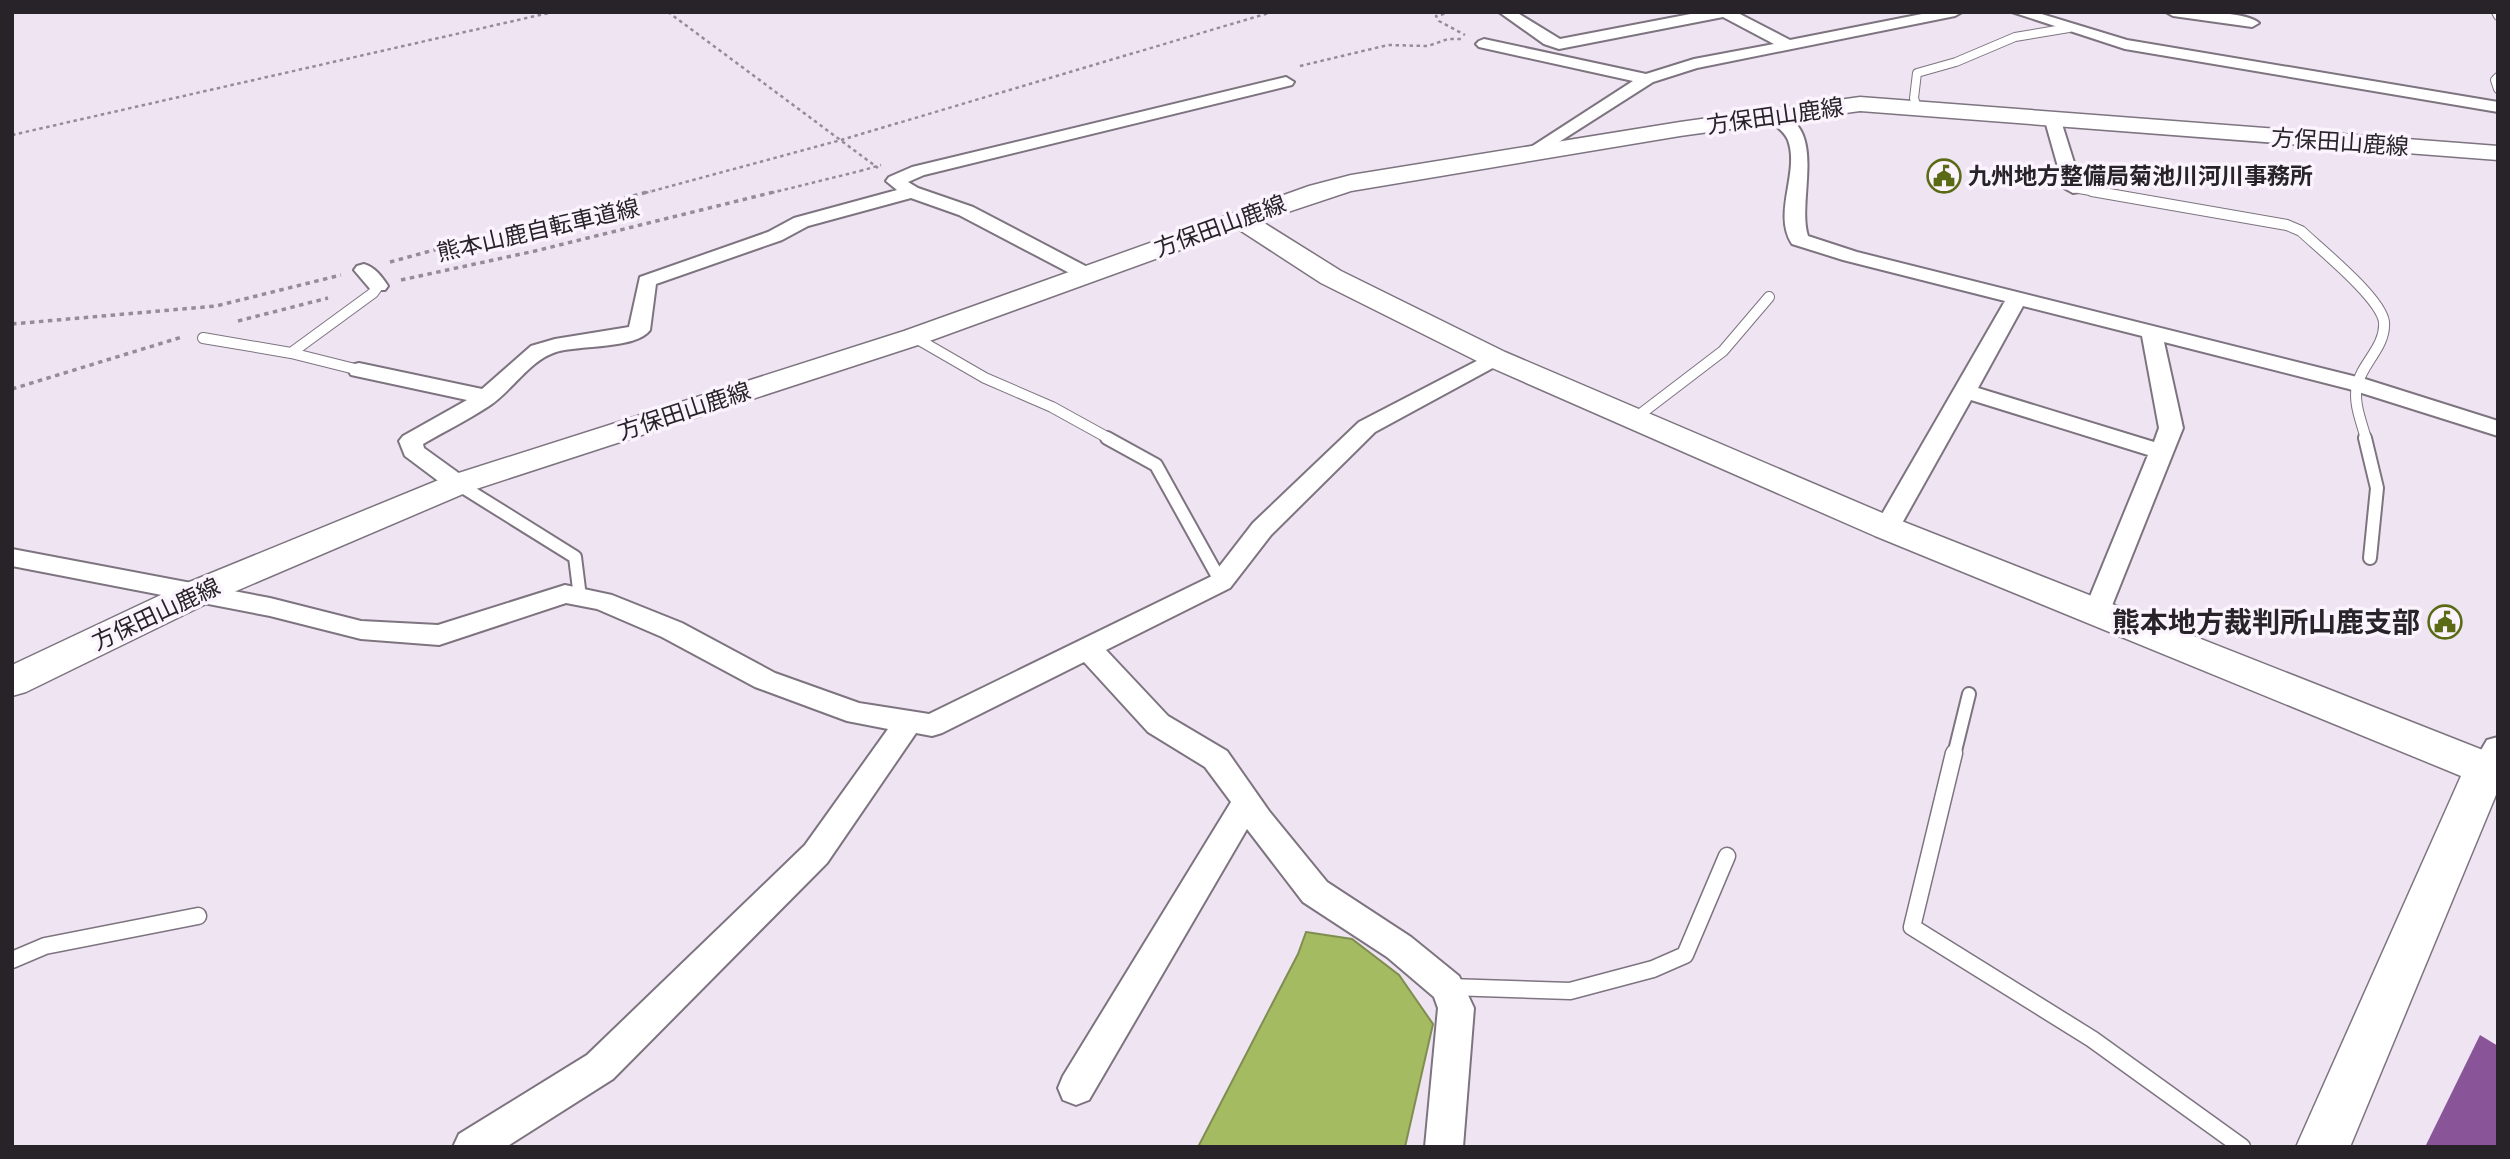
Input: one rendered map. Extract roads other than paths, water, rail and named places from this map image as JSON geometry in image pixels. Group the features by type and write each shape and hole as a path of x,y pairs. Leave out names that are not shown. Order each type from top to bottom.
{"main road":[{"name":"方保田山鹿線","path":"12,682 195,594 458,484 914,337 1318,191 1351,183 1537,151 1860,104 2053,121 2498,153"},
{"path":"1240,219 1331,277 1494,358 1634,419 1887,528 2493,764 2323,1147"}],"street":[{"path":"1506,12 1549,41 1559,44 1725,12 1788,46"},
{"path":"1537,151 1647,79 1694,64 1955,12"},
{"path":"2018,12 2125,44 2194,58 2498,107"},
{"path":"2173,12 2252,23"},
{"path":"1479,42 1647,79"},
{"path":"458,484 413,451 411,441 486,397 539,351 555,345 632,334 639,330 647,281 903,187 918,171 1286,82"},
{"path":"1774,116 1792,131 1800,160 1793,227 1799,240 1850,257 2357,384 2498,429"},
{"path":"2053,121 2073,188"},
{"path":"903,187 966,211 1088,275"},
{"path":"364,270 378,286"},
{"path":"1887,528 2017,299"},
{"path":"2097,611 2171,428 2152,333"},
{"path":"12,558 270,607 361,630 439,635 565,594 603,601 672,630 765,681 857,713 932,725 1221,582 1262,529 1367,427 1494,358"},
{"path":"359,370 486,397"},
{"path":"1965,391 2160,451"},
{"path":"1088,649 1158,724 1216,760 1258,820 1315,892 1399,947 1447,987 1456,1008 1444,1147"},
{"path":"472,1147 600,1067 816,854 909,721"},
{"path":"1076,1088 1247,802"}],"lane":[{"path":"1917,108 1914,98 1917,73 1956,62 2015,37 2068,28"},
{"path":"2498,78 2495,80 2498,89"},
{"path":"2073,188 2287,225 2301,232 2371,297 2384,320 2383,337 2357,384 2356,399 2377,488 2370,558"},
{"path":"291,353 373,293 378,286"},
{"path":"1634,419 1723,351 1769,297"},
{"path":"914,337 985,378 1052,407 1156,465 1221,582"},
{"path":"203,338 291,353 359,370"},
{"path":"458,484 575,557 580,597"},
{"path":"1969,694 1912,927 2092,1039 2242,1147"},
{"path":"1447,987 1570,991 1653,969 1685,955 1727,856"},
{"path":"12,960 45,946 198,916"}],"place":[{"name":"九州地方整備局菊池川河川事務所","path":"1944,176"},
{"name":"熊本地方裁判所山鹿支部","path":"2445,622"}]}
